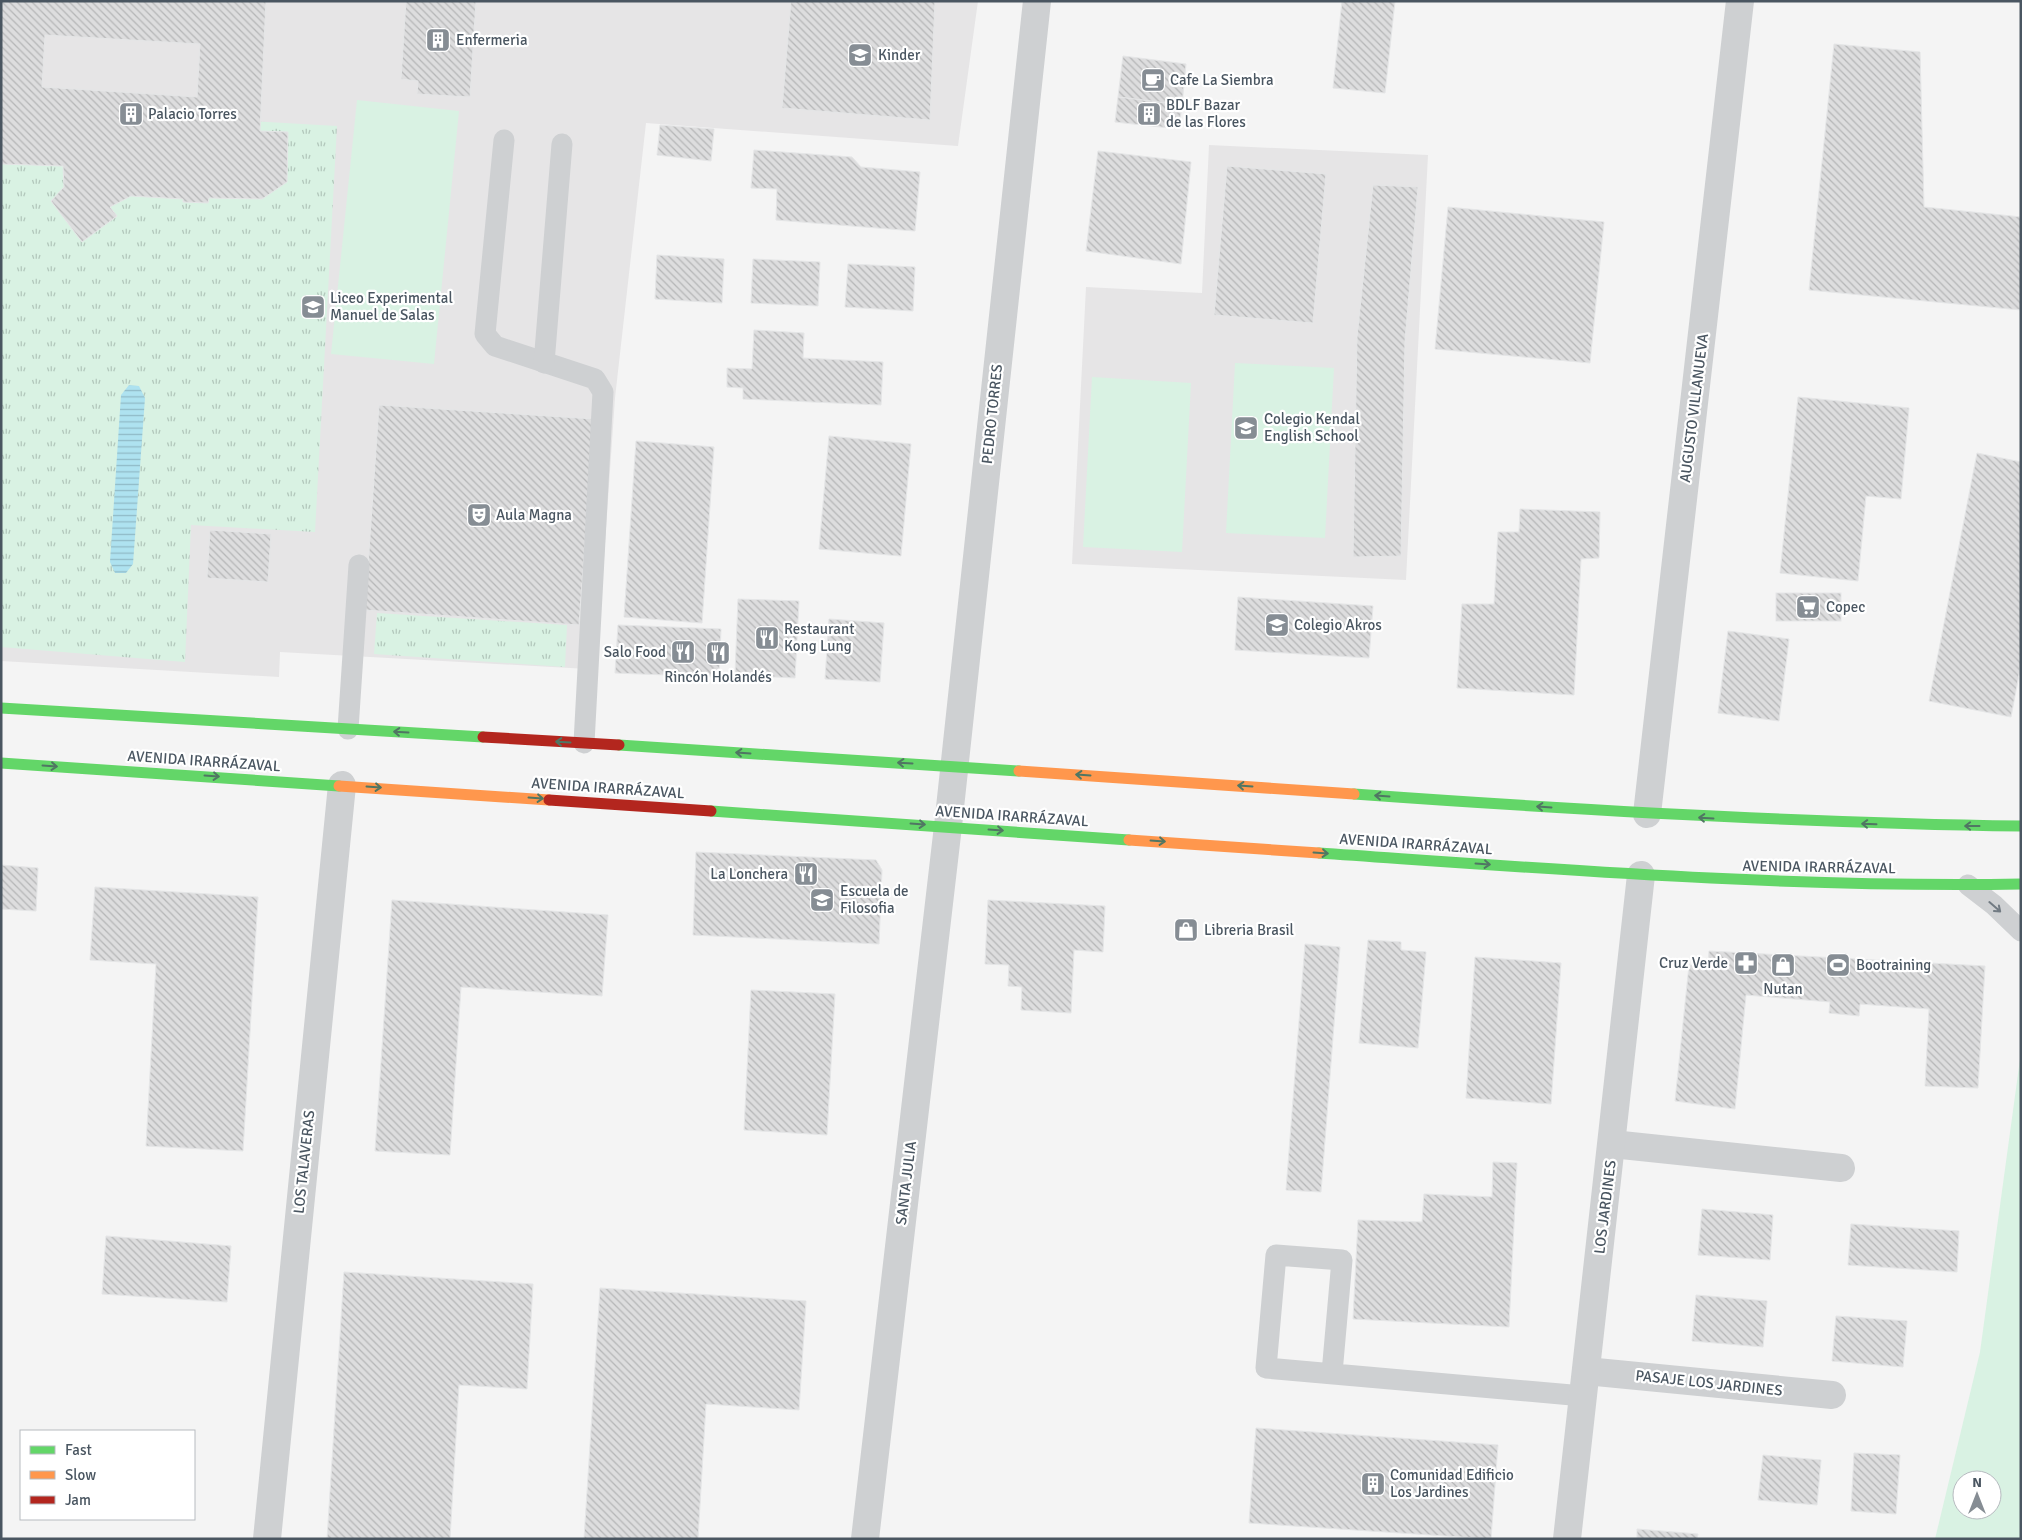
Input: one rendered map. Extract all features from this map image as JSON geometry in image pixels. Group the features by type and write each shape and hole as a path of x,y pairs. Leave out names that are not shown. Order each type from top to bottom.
{"main road":[{"path":"1,708 954,766 1647,814 1888,825 2021,826"},
{"name":"AVENIDA IRARRÁZAVAL","path":"1,763 1740,881 1968,885 2021,884"}],"street":[{"name":"PEDRO TORRES","path":"948,826 1038,1"},
{"name":"AUGUSTO VILLANUEVA","path":"1647,814 1740,1"},
{"name":"LOS TALAVERAS","path":"268,1539 342,785"},
{"name":"SANTA JULIA","path":"865,1539 948,826"},
{"name":"LOS JARDINES","path":"1567,1539 1641,875"},
{"path":"1612,1144 1841,1168"},
{"name":"PASAJE LOS JARDINES","path":"1584,1383 1832,1395"}],"lane":[{"path":"504,140 485,334 495,346 595,379 603,392 584,743"},
{"path":"544,363 562,144"},
{"path":"348,729 359,566"},
{"path":"1968,885 1994,905 2021,931"},
{"path":"1332,1373 1342,1260 1276,1255 1266,1368 1332,1373 1584,1383"}],"shaded area":[{"name":"Liceo Experimental Manuel de Salas","path":"1,1 978,1 958,146 646,123 615,398 600,616 588,669 280,652 279,677 1,661"},
{"name":"Colegio Kendal English School","path":"1209,145 1428,155 1406,580 1072,564 1086,287 1202,293"}],"green space":[{"path":"357,100 459,111 434,364 331,354"},
{"path":"1,107 337,126 315,532 191,525 185,662 1,647"},
{"path":"1235,363 1334,368 1325,538 1226,533"},
{"path":"1092,377 1191,383 1182,552 1083,547"},
{"path":"377,613 567,625 565,667 374,654"},
{"path":"2021,1052 2021,1539 1935,1539 1980,1352"}],"water":[{"path":"129,385 139,386 145,398 133,564 126,573 115,573 110,562 121,395"}],"building":[{"name":"Palacio Torres","path":"1,1 266,1 260,131 288,132 287,182 262,199 209,198 208,203 183,202 183,199 131,196 110,207 117,216 82,242 51,201 64,187 63,166 1,164","holes":["45,35 200,44 197,97 42,87"]},
{"name":"Enfermeria","path":"406,1 476,1 470,97 417,94 418,81 401,79"},
{"name":"Kinder","path":"791,1 935,1 930,120 782,108"},
{"path":"1342,1 1395,1 1385,93 1333,88"},
{"path":"1834,44 1920,52 1924,207 2021,217 2021,310 1809,290"},
{"name":"Cafe La Siembra","path":"1123,56 1186,64 1182,105 1118,97"},
{"name":"BDLF Bazar de las Flores","path":"1118,97 1182,105 1179,129 1115,122"},
{"path":"660,125 714,129 711,161 657,155"},
{"path":"754,150 852,157 861,167 920,172 915,231 776,220 777,189 751,188"},
{"path":"1098,151 1191,162 1181,264 1086,251"},
{"path":"1227,166 1326,174 1313,323 1214,315"},
{"path":"1373,185 1418,187 1405,341 1401,556 1353,557 1357,337"},
{"path":"1448,207 1604,222 1590,363 1435,349"},
{"path":"657,255 724,259 722,303 655,299"},
{"path":"753,259 820,262 818,306 751,303"},
{"path":"848,264 915,267 913,311 845,307"},
{"path":"754,330 804,333 803,358 883,362 881,405 743,399 743,388 727,387 727,368 752,369"},
{"path":"1798,397 1909,408 1901,499 1866,496 1858,581 1780,573"},
{"name":"Aula Magna","path":"379,405 594,419 579,625 365,610"},
{"path":"829,436 911,444 901,556 819,549"},
{"path":"636,441 714,447 702,623 624,617"},
{"path":"1977,453 2021,462 2021,664 2011,717 1929,701"},
{"path":"1520,509 1600,512 1599,558 1581,559 1574,695 1457,688 1462,604 1494,604 1498,532 1519,532"},
{"path":"210,530 271,534 268,582 207,578"},
{"name":"Copec","path":"1776,593 1841,593 1841,621 1776,621"},
{"path":"1238,597 1373,606 1369,658 1235,650"},
{"name":"Restaurant Kong Lung","path":"738,599 799,601 795,678 735,675"},
{"path":"829,619 884,623 880,682 825,679"},
{"path":"618,625 721,629 719,677 615,673"},
{"name":"Copec","path":"1728,631 1789,639 1779,721 1718,713"},
{"path":"696,852 876,860 882,870 879,944 693,935"},
{"path":"1,865 38,868 36,911 1,909"},
{"path":"95,887 258,897 243,1151 146,1146 156,964 90,960"},
{"path":"392,900 608,915 602,996 461,987 450,1155 375,1151"},
{"path":"988,900 1105,906 1103,952 1074,950 1071,1013 1021,1010 1022,987 1008,986 1009,965 985,964"},
{"path":"1368,940 1401,942 1401,950 1426,952 1418,1048 1359,1043"},
{"path":"1305,944 1340,947 1321,1192 1286,1190"},
{"path":"1709,951 1985,966 1978,1088 1925,1086 1929,1009 1860,1004 1859,1016 1829,1013 1830,1002 1746,995 1735,1109 1675,1101 1689,965 1708,966"},
{"path":"1475,957 1561,963 1551,1104 1466,1098"},
{"path":"751,990 835,994 827,1135 744,1130"},
{"path":"1493,1162 1517,1163 1509,1327 1353,1319 1358,1220 1422,1222 1424,1194 1492,1197"},
{"path":"1702,1209 1773,1215 1770,1260 1698,1255"},
{"path":"1851,1224 1959,1231 1957,1272 1848,1265"},
{"path":"106,1236 231,1246 227,1302 102,1294"},
{"path":"344,1272 533,1284 527,1389 459,1385 450,1539 327,1539"},
{"path":"600,1288 806,1301 799,1410 706,1404 698,1539 584,1539"},
{"path":"1696,1295 1767,1301 1763,1347 1692,1341"},
{"path":"1836,1316 1907,1321 1903,1367 1832,1361"},
{"name":"Comunidad Edificio Los Jardines","path":"1256,1428 1498,1445 1491,1539 1249,1523"},
{"path":"1854,1453 1900,1455 1896,1514 1851,1511"},
{"path":"1763,1455 1821,1460 1817,1505 1758,1500"},
{"path":"1637,1529 1698,1534 1697,1539 1637,1539"}],"traffic: fast":[{"path":"1,708 483,737"},
{"path":"619,745 1019,771"},
{"path":"1,763 339,786"},
{"path":"1354,794 1687,815 2021,826"},
{"path":"711,811 1129,840"},
{"path":"1319,853 1582,871 1757,880 1845,883 2021,884"}],"traffic: slow":[{"path":"1019,771 1354,794"},
{"path":"339,786 549,800"},
{"path":"1129,840 1319,853"}],"traffic: jam":[{"path":"483,737 619,745"},
{"path":"549,800 711,811"}],"place":[{"name":"Enfermeria","path":"438,40"},
{"name":"Kinder","path":"860,55"},
{"name":"Cafe La Siembra","path":"1153,80"},
{"name":"Palacio Torres","path":"131,114"},
{"name":"BDLF Bazar de las Flores","path":"1149,114"},
{"name":"Liceo Experimental Manuel de Salas","path":"313,307"},
{"name":"Colegio Kendal English School","path":"1246,428"},
{"name":"Aula Magna","path":"479,515"},
{"name":"Copec","path":"1808,607"},
{"name":"Colegio Akros","path":"1277,625"},
{"name":"Restaurant Kong Lung","path":"767,638"},
{"name":"Salo Food","path":"683,652"},
{"name":"Rincón Holandés","path":"718,653"},
{"name":"La Lonchera","path":"806,874"},
{"name":"Escuela de Filosofia","path":"822,900"},
{"name":"Libreria Brasil","path":"1186,930"},
{"name":"Cruz Verde","path":"1746,963"},
{"name":"Nutan","path":"1783,965"},
{"name":"Bootraining","path":"1838,965"},
{"name":"Comunidad Edificio Los Jardines","path":"1373,1484"}]}
